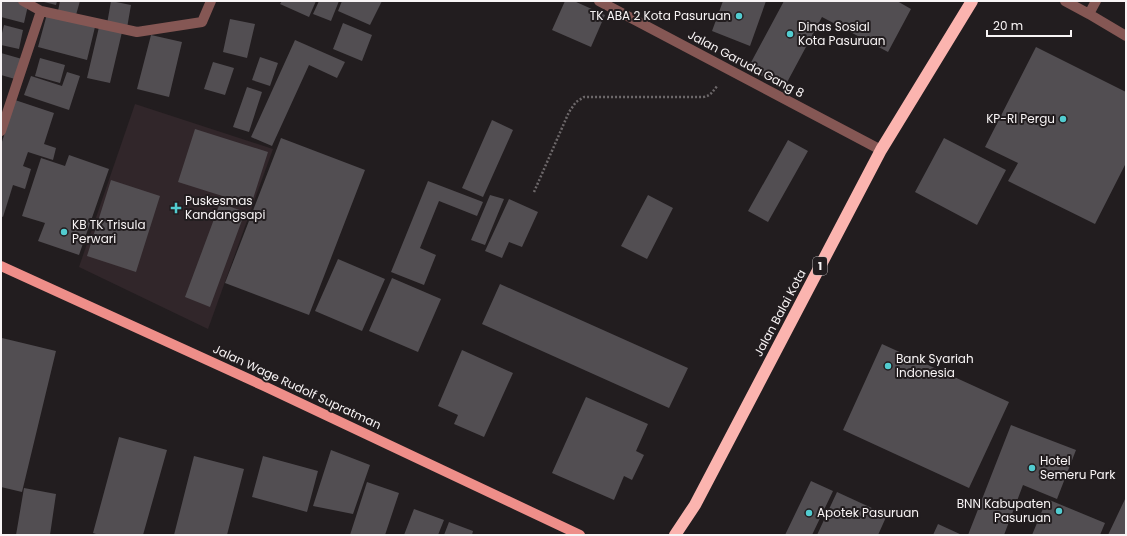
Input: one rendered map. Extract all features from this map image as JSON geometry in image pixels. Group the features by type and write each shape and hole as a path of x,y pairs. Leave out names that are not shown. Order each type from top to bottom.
{"highway":[{"name":"Jalan Balai Kota","path":"675,535 698,498 881,150 972,1"}],"main road":[{"name":"Jalan Wage Rudolf Supratman","path":"1,266 264,386 580,535"}],"street":[{"path":"23,1 41,10 136,32 202,22 211,1"},
{"name":"Jalan Garuda Gang 8","path":"600,1 881,150"},
{"path":"1065,1 1126,36"},
{"path":"1089,14 1096,1"},
{"path":"1,131 41,10"}],"path":[{"path":"534,192 569,112 576,102 584,97 708,96 712,94 728,69"}],"shaded area":[{"name":"Puskesmas Kandangsapi","path":"135,104 273,149 208,329 79,267"}],"building":[{"path":"1,1 29,1 24,23 1,17"},
{"path":"40,1 57,1 56,5"},
{"path":"60,1 80,1 76,15 58,11"},
{"path":"111,1 131,5 127,28 107,24"},
{"path":"282,1 316,1 309,17 280,4"},
{"path":"319,1 339,1 331,21 313,14"},
{"path":"342,1 382,1 370,25 338,11"},
{"path":"565,1 574,1 605,15 591,47 552,30"},
{"name":"TK ABA 2 Kota Pasuruan","path":"723,1 766,1 750,46 712,31"},
{"name":"Dinas Sosial Kota Pasuruan","path":"784,1 897,1 911,9 888,52 822,17 784,88 748,68"},
{"path":"47,14 95,27 87,60 38,47"},
{"path":"230,19 255,24 247,58 223,52"},
{"path":"343,23 372,35 362,61 333,49"},
{"path":"4,25 23,30 19,49 1,45"},
{"path":"99,27 122,32 110,83 87,78"},
{"path":"151,35 182,42 169,97 137,89"},
{"path":"295,40 345,62 337,78 309,65 272,146 251,137"},
{"name":"KP-RI Pergu","path":"1036,47 1126,92 1126,163 1095,224 1008,181 1018,163 985,147"},
{"path":"1,53 22,59 15,79 1,75"},
{"path":"260,57 278,63 270,86 252,80"},
{"path":"40,58 65,65 60,83 35,76"},
{"path":"213,62 234,68 225,95 204,89"},
{"path":"67,72 80,76 69,110 24,95 31,76 62,86"},
{"path":"247,87 262,92 249,132 233,127"},
{"path":"15,100 54,113 44,144 56,148 53,160 28,152 23,166 31,169 25,189 13,185 3,217 1,216 1,145"},
{"path":"492,120 513,130 483,197 462,188"},
{"path":"195,129 268,152 251,205 178,182"},
{"path":"281,138 365,170 309,315 225,283"},
{"path":"944,138 1006,170 977,225 915,192"},
{"path":"788,140 808,151 768,222 748,211"},
{"path":"69,155 109,169 79,255 38,241 45,223 22,216 41,158 65,166"},
{"path":"111,180 160,196 136,272 87,256"},
{"path":"428,181 483,202 477,216 439,201 420,248 436,255 424,285 391,272"},
{"path":"490,195 504,199 485,245 471,240"},
{"path":"648,195 673,208 647,259 621,246"},
{"path":"509,199 538,212 522,247 509,242 502,258 485,251"},
{"path":"220,203 245,212 210,307 185,297"},
{"path":"338,259 385,279 362,331 315,311"},
{"path":"392,278 441,299 418,352 369,331"},
{"path":"500,284 688,368 669,408 482,324"},
{"path":"2,338 56,351 22,492 1,487"},
{"path":"882,344 1009,402 969,488 843,430"},
{"path":"462,350 513,373 484,437 454,424 458,415 438,406"},
{"path":"586,397 648,424 636,451 644,455 632,480 624,476 614,500 552,473"},
{"name":"Hotel Semeru Park","path":"1011,425 1076,450 1057,499 1023,485 1004,535 968,535"},
{"path":"119,437 167,450 143,535 99,535 93,533"},
{"path":"331,450 370,465 353,514 313,506"},
{"path":"194,456 244,469 227,535 174,535"},
{"path":"263,456 318,471 307,512 252,497"},
{"name":"Apotek Pasuruan","path":"811,481 833,491 812,535 785,535"},
{"path":"367,482 399,493 385,535 350,535"},
{"path":"24,488 56,494 50,535 16,535"},
{"path":"837,492 887,515 878,535 817,535"},
{"path":"1126,497 1126,535 1108,535"},
{"name":"BNN Kabupaten Pasuruan","path":"1047,499 1105,523 1100,535 1032,535"},
{"path":"414,509 444,520 438,535 404,535"},
{"path":"449,522 473,531 472,535 444,535"},
{"path":"938,524 962,535 933,535"}],"place":[{"name":"TK ABA 2 Kota Pasuruan","path":"739,16"},
{"name":"Dinas Sosial Kota Pasuruan","path":"790,34"},
{"name":"KP-RI Pergu","path":"1063,119"},
{"name":"Puskesmas Kandangsapi","path":"176,208"},
{"name":"KB TK Trisula Perwari","path":"64,232"},
{"name":"Bank Syariah Indonesia","path":"888,366"},
{"name":"Hotel Semeru Park","path":"1032,468"},
{"name":"BNN Kabupaten Pasuruan","path":"1059,511"},
{"name":"Apotek Pasuruan","path":"809,513"}]}
